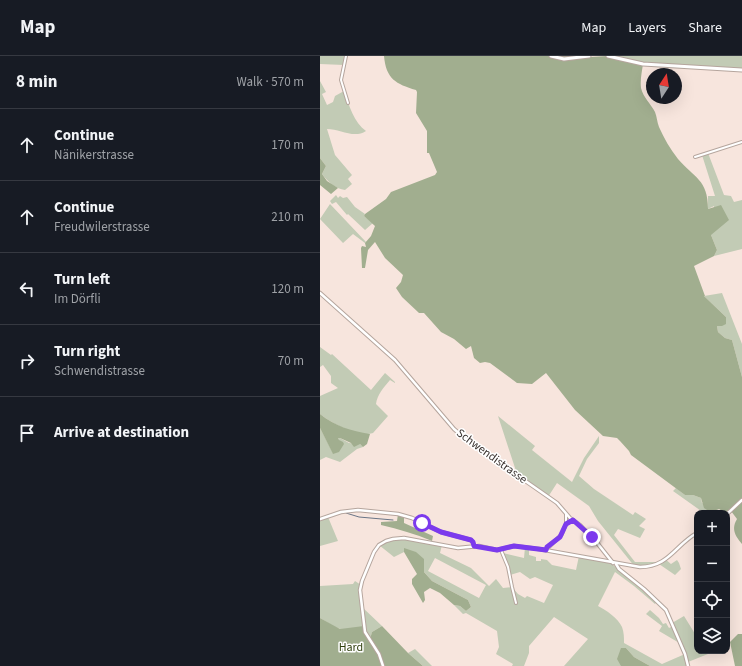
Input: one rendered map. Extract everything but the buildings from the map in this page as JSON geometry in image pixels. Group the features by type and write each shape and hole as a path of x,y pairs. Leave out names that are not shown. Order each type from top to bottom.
{"main road":[{"path":"551,56 562,59 589,56"},
{"path":"608,56 643,64 742,70"}],"street":[{"path":"346,56 341,80 348,103"},
{"path":"695,157 742,142"},
{"name":"Schwendistrasse","path":"320,293 395,360 444,418 461,435 553,500 598,544 618,567 666,610 683,649 688,666"},
{"path":"730,511 742,500"},
{"path":"320,519 341,512 358,510 398,514 412,518 438,530 471,540 474,546"},
{"path":"546,550 547,547 560,537 566,524 566,514"},
{"path":"566,524 573,520"},
{"path":"383,666 365,632 360,590 364,575 374,552 379,545 393,539 404,538 458,548 474,546 502,550 514,546 546,550 635,567 655,566 694,535"},
{"path":"502,550 508,567 516,604"}],"green space":[{"path":"320,56 345,56 344,65 320,64"},
{"path":"384,56 571,56 571,58 608,56 643,64 641,88 646,98 646,104 650,104 655,112 659,127 665,139 678,159 703,185 706,191 708,209 721,205 729,220 711,235 717,250 714,256 694,266 704,296 726,317 726,324 717,326 718,332 725,338 732,340 742,377 742,544 737,538 734,529 737,519 730,510 707,510 704,508 701,498 693,495 685,495 631,455 617,438 603,436 575,410 546,373 532,384 517,383 490,363 480,363 474,358 471,346 466,349 454,339 441,332 424,313 419,313 402,297 396,288 401,282 403,275 385,258 375,242 368,250 365,268 362,268 361,248 362,246 366,247 365,243 371,236 375,226 364,216 365,214 386,199 391,192 435,175 437,172 429,153 427,153 427,131 416,113 417,92 416,90 398,83 393,79 385,64"},
{"path":"608,56 742,56 742,70 643,64"},
{"path":"320,81 326,92 322,94 327,105 333,102 335,96 344,91 355,119 366,131 352,134 327,129 335,155 352,175 348,179 352,184 345,190 332,185 322,174 326,166 320,158"},
{"path":"708,153 724,195 731,196 734,202 742,200 742,249 714,256 717,250 711,235 714,206 708,209 708,196 715,196 702,155"},
{"path":"320,158 326,166 322,174 327,181 338,188 331,194 320,185"},
{"path":"336,195 338,198 340,196 343,198 347,197 355,207 365,214 364,216 373,223 365,230 348,214 347,215 336,202 332,204 330,201"},
{"path":"330,204 366,242 365,243 353,234 343,243 320,219"},
{"path":"722,293 742,344 742,377 732,340 725,338 718,332 717,326 726,317 704,296"},
{"path":"320,347 331,355 332,354 371,390 385,373 395,382 390,380 378,397 376,404 388,416 373,433 367,434 353,432 320,414 320,396 338,388 331,383 331,376 323,365 320,367"},
{"path":"320,414 331,422 356,431 370,434 367,444 363,447 360,444 354,447 351,443 338,438 344,444 339,452 333,454 320,428"},
{"path":"498,416 535,446 532,450 572,482 584,458 599,436 599,443 587,459 579,476 594,489 633,515 635,512 646,519 639,526 645,529 640,538 618,529 614,535 635,562 662,562 665,559 671,564 677,560 681,569 675,575 659,564 635,567 598,521 589,506 557,483 548,497 516,474"},
{"path":"320,428 333,453 339,441 338,438 349,443 360,444 363,447 357,449 340,462 326,457 320,460"},
{"path":"676,488 685,495 693,495 701,498 702,503 719,510 700,510 673,491"},
{"path":"398,514 404,515 404,523 433,536 432,541 381,525 381,522 397,521"},
{"path":"328,517 338,541 320,546 320,519"},
{"path":"398,538 442,545 440,553 471,568 489,586 496,579 503,588 512,587 518,594 525,598 527,596 544,603 553,585 535,577 530,579 520,572 510,575 503,553 524,558 525,547 529,548 529,555 536,557 536,561 541,561 541,559 547,560 552,565 576,570 579,556 612,564 657,601 655,604 615,572 598,606 618,620 622,627 624,643 662,664 685,654 681,644 659,631 662,626 646,614 650,610 663,624 666,623 669,628 673,626 672,623 684,616 694,632 694,654 708,654 688,662 688,666 650,666 634,657 626,648 621,666 564,666 588,639 554,617 529,646 529,653 524,666 512,666 513,664 496,654 499,647 497,631 466,613 463,614 454,605 460,606 466,611 471,607 468,600 432,581 404,549 404,552 394,557 379,545","holes":["435,558 486,585 479,598 428,571"]},
{"path":"404,548 416,552 424,559 424,572 432,581 468,600 471,607 466,611 460,606 454,605 440,593 430,588 424,592 425,600 423,603 412,584 412,579 417,574 404,552"},
{"path":"355,581 361,585 362,607 382,626 372,632 370,640 335,627 320,618 320,586 353,584"},
{"name":"Hard","path":"320,618 340,629 364,626 365,632 370,639 372,632 382,626 423,666 320,666"},
{"path":"738,634 742,634 742,666 735,666 730,642"},
{"path":"621,648 626,648 634,657 650,666 621,666 617,659"},
{"path":"415,649 432,666 423,666 408,653"}],"waterway":[{"path":"346,513 359,517 393,520"}],"route":[{"path":"422,523 441,532 471,540 474,546 497,550 514,546 546,550 547,547 560,537 566,524 573,520 592,537"}]}
